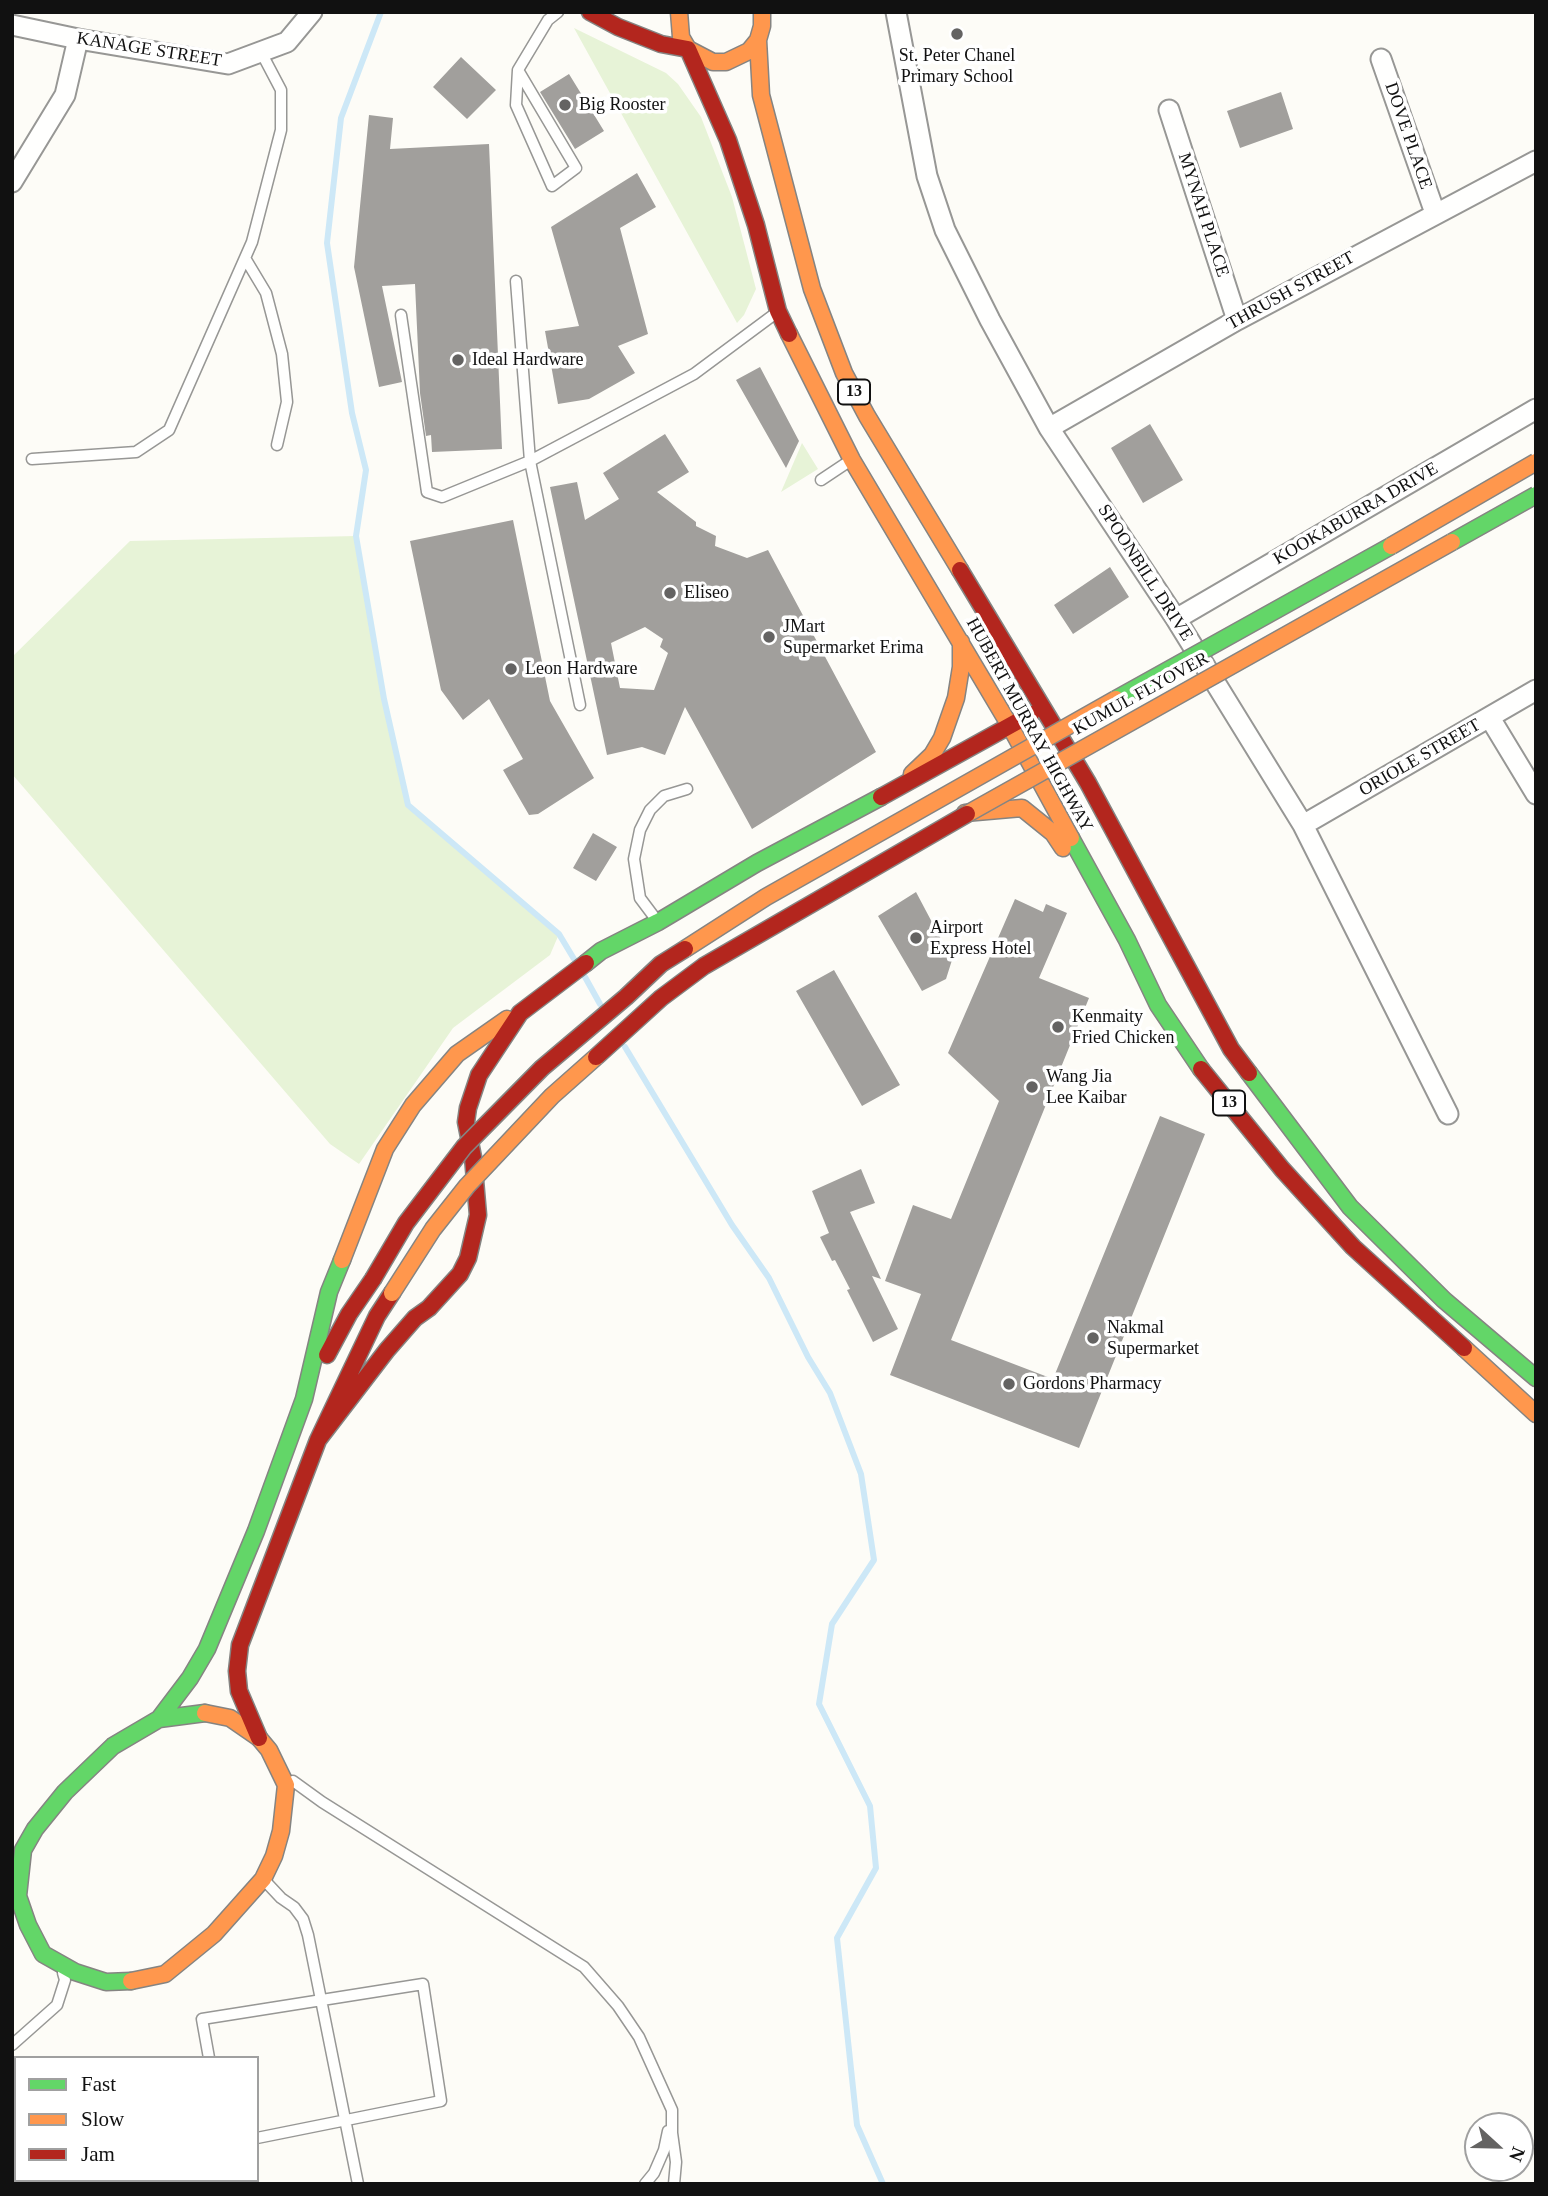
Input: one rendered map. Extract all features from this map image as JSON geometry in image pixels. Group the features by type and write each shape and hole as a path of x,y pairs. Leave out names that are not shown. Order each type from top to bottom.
{"highway":[{"path":"590,12 618,27 661,44 688,49 713,62 738,58 750,51 758,40"},
{"name":"HUBERT MURRAY HIGHWAY","path":"679,12 679,29 728,139 757,225 778,311 852,460 1010,726 1127,940 1158,1005 1199,1066 1282,1169 1353,1247 1536,1414"},
{"name":"HUBERT MURRAY HIGHWAY","path":"762,12 758,40 761,95 808,276 844,373 867,416 1088,783 1231,1049 1350,1207 1444,1300 1536,1378"},
{"name":"KUMUL FLYOVER","path":"304,1399 349,1314 406,1223 464,1147 542,1068 661,964 766,897 1282,608 1536,462"},
{"name":"KUMUL FLYOVER","path":"318,1440 377,1316 433,1229 496,1153 552,1096 636,1024 661,998 704,966 883,861 1536,495"},
{"path":"885,796 932,755 942,738 956,698 961,667 961,642"},
{"path":"259,1738 239,1691 236,1671 240,1645 318,1440 387,1350 460,1274 468,1258 478,1215 466,1122 468,1108 479,1075 520,1013 601,951 658,922 757,863 885,796 1042,707"},
{"path":"658,922 921,820 1022,808 1053,833 1127,940"},
{"path":"159,1719 190,1678 207,1649 256,1531 304,1399 329,1292 385,1149 413,1105 457,1054 494,1026 520,1013"},
{"path":"205,1713 230,1718 259,1738 269,1750 286,1785 285,1808 274,1856 263,1879 214,1934 164,1974 124,1983 106,1982 75,1972 43,1954 18,1896 23,1850 35,1829 65,1792 113,1745 159,1719 205,1713"}],"street":[{"name":"KANAGE STREET","path":"12,25 228,64 287,42 312,12"},
{"name":"SPOONBILL DRIVE","path":"896,12 928,176 946,230 1014,366 1049,428 1176,619 1303,825 1448,1114"},
{"path":"12,182 65,95 78,39"},
{"name":"DOVE PLACE","path":"1381,59 1435,212"},
{"name":"MYNAH PLACE","path":"1169,110 1237,320"},
{"name":"THRUSH STREET","path":"1049,428 1237,320 1435,212 1536,161"},
{"name":"KOOKABURRA DRIVE","path":"1176,619 1536,408"},
{"name":"ORIOLE STREET","path":"1303,825 1536,690"},
{"path":"1490,718 1536,794"}],"lane":[{"path":"518,70 576,168 552,186 516,105 518,70 548,20 558,12"},
{"path":"32,459 136,452 169,430 252,242 281,130 281,90 261,52"},
{"path":"246,258 266,293 282,354 287,402 277,445"},
{"path":"516,281 530,461 580,705"},
{"path":"401,315 428,492 442,498 530,461 694,374 778,311"},
{"path":"821,480 852,460"},
{"path":"658,922 640,898 634,859 640,830 650,810 664,796 687,789"},
{"path":"281,1772 322,1802 584,1967 618,2006 639,2037 672,2110 676,2162 674,2184"},
{"path":"263,1879 294,1907 303,1919 358,2184"},
{"path":"12,2045 57,2005 65,1980 60,1963"},
{"path":"209,2056 202,2019 423,1984 441,2101 259,2138"},
{"path":"645,2184 654,2173 664,2150 672,2110"}],"green space":[{"path":"574,28 666,73 678,84 701,117 732,197 756,289 744,315 737,323"},
{"path":"802,443 818,469 781,492"},
{"path":"356,536 384,699 408,805 559,934 550,955 453,1028 359,1164 330,1144 12,774 12,657 130,541"}],"building":[{"path":"461,57 496,90 467,119 433,87"},
{"name":"Big Rooster","path":"569,74 604,131 575,149 540,92"},
{"path":"1281,92 1293,129 1240,148 1227,111"},
{"name":"Ideal Hardware","path":"369,115 393,118 390,149 489,144 502,449 432,452 431,435 426,436 420,393 415,284 382,286 402,382 379,387 354,267"},
{"path":"637,173 656,207 620,228 648,334 618,346 635,373 589,399 558,404 545,331 579,326 551,227"},
{"path":"760,367 799,441 786,468 736,380"},
{"path":"1150,424 1183,480 1143,503 1111,448"},
{"path":"665,434 689,472 657,492 696,522 696,526 716,536 715,546 747,558 768,550 876,752 752,829 685,707 665,755 642,747 607,755 550,487 577,482 585,520 619,499 603,473","holes":["645,627 663,639 660,647 668,653 654,690 620,688 611,643"]},
{"name":"Leon Hardware","path":"513,520 550,701 594,778 538,814 529,815 503,770 523,759 489,699 463,720 441,690 410,541"},
{"path":"1110,567 1129,597 1073,634 1054,605"},
{"path":"593,833 617,847 596,881 573,868"},
{"name":"Airport Express Hotel","path":"916,892 952,960 946,979 922,991 878,916"},
{"path":"1015,899 1043,912 1046,904 1067,913 1039,978 1089,998 951,1340 1053,1379 1160,1116 1205,1134 1079,1448 890,1375 921,1294 885,1281 913,1205 951,1219 999,1101 948,1053"},
{"path":"834,970 900,1085 862,1106 796,991"},
{"path":"861,1169 875,1203 850,1212 881,1279 872,1276 898,1329 873,1342 847,1290 850,1289 820,1237 829,1233 812,1191"}],"waterway":[{"path":"381,12 341,118 327,243 352,413 366,470 356,536 384,699 408,805 559,934 574,959"},
{"path":"585,977 600,1004"},
{"path":"625,1047 732,1225 769,1278 808,1357 830,1393 861,1474 874,1560 832,1624 819,1704 870,1806 876,1868 837,1938 857,2125 883,2184"}],"traffic: fast":[{"path":"1452,542 1536,495"},
{"path":"1116,699 1391,546"},
{"path":"586,963 601,951 658,922 757,863 881,797"},
{"path":"1071,838 1127,940 1158,1005 1201,1069"},
{"path":"1249,1073 1350,1207 1444,1300 1536,1378"},
{"path":"159,1719 190,1678 207,1649 256,1531 304,1399 329,1292 342,1260"},
{"path":"131,1981 106,1982 75,1972 43,1954 28,1925 18,1896 23,1850 35,1829 65,1792 113,1746 159,1719 205,1713"}],"traffic: slow":[{"path":"679,12 681,37 688,49 713,62 726,62 749,51 758,40 762,12"},
{"path":"758,40 761,95 812,289 844,373 960,570"},
{"path":"789,334 852,460 1010,726 1071,838"},
{"path":"1391,546 1536,462"},
{"path":"967,814 1452,542"},
{"path":"912,774 932,755 942,738 956,698 961,667 961,642"},
{"path":"685,949 766,897 1116,699"},
{"path":"965,813 1022,808 1053,833 1063,848"},
{"path":"342,1260 385,1149 413,1105 457,1054 507,1019"},
{"path":"392,1293 433,1229 467,1186 552,1096 596,1057"},
{"path":"1464,1348 1536,1414"},
{"path":"131,1981 165,1974 214,1934 263,1879 274,1856 281,1831 286,1785 269,1750 259,1738 230,1718 205,1713"}],"traffic: jam":[{"path":"590,12 618,27 661,44 688,49 728,140 756,225 778,311 789,334"},
{"path":"960,570 1088,783 1231,1049 1249,1073"},
{"path":"881,797 1031,714"},
{"path":"596,1057 661,998 704,966 967,814"},
{"path":"373,1279 406,1223 464,1147 542,1068 661,964 685,949"},
{"path":"318,1440 387,1350 460,1274 468,1258 478,1215 473,1157 466,1122 479,1075 520,1013 586,963"},
{"path":"1201,1069 1282,1169 1353,1247 1464,1348"},
{"path":"327,1355 349,1314 373,1279"},
{"path":"259,1738 239,1691 237,1671 240,1645 318,1440 377,1316 392,1293"}],"place":[{"name":"St. Peter Chanel Primary School","path":"957,34"},
{"name":"Big Rooster","path":"565,105"},
{"name":"Ideal Hardware","path":"458,360"},
{"name":"Eliseo","path":"670,593"},
{"name":"JMart Supermarket Erima","path":"769,637"},
{"name":"Leon Hardware","path":"511,669"},
{"name":"Airport Express Hotel","path":"916,938"},
{"name":"Kenmaity Fried Chicken","path":"1058,1027"},
{"name":"Wang Jia Lee Kaibar","path":"1032,1087"},
{"name":"Nakmal Supermarket","path":"1093,1338"},
{"name":"Gordons Pharmacy","path":"1009,1384"}]}
